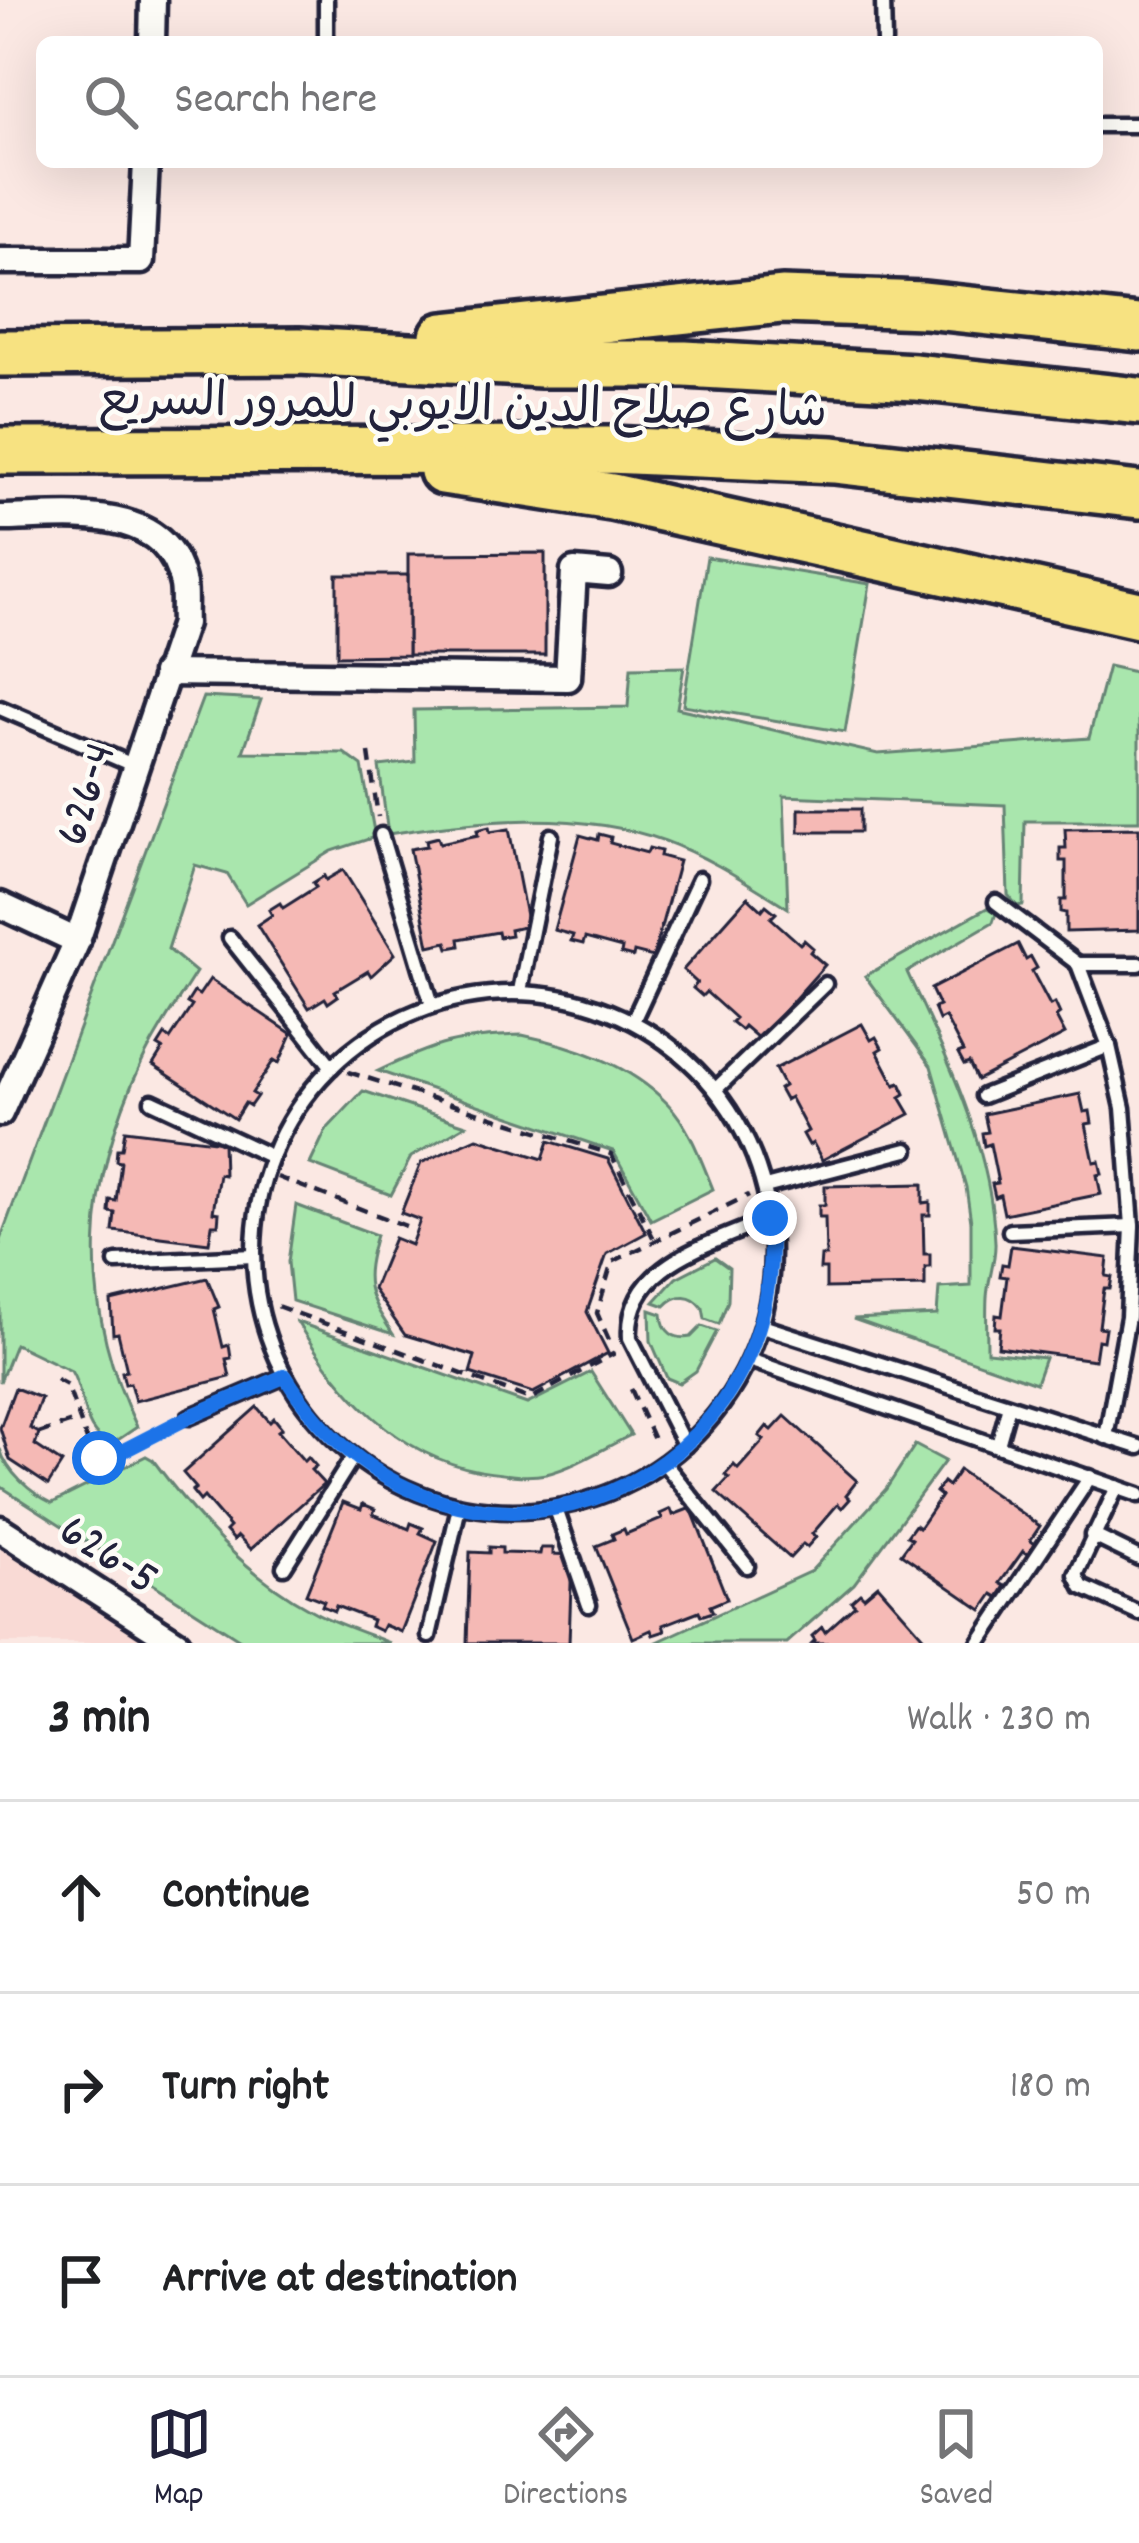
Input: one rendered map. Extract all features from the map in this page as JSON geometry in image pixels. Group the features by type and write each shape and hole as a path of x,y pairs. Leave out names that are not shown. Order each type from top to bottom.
{"highway":[{"path":"299,351 782,299 924,305 1139,328"},
{"name":"شارع صلاح الدين الايوبي للمرور السريع","path":"0,353 299,351 541,364 685,364 819,370 1139,401"},
{"name":"شارع صلاح الدين الايوبي للمرور السريع","path":"0,451 535,447 834,460 1139,496"},
{"path":"297,452 612,497 1139,615"}],"street":[{"path":"152,36 153,0"},
{"path":"0,261 141,261 146,168"},
{"name":"626-4","path":"0,518 117,517 149,532 172,559 183,584 184,623 77,941 0,1113"},
{"path":"165,673 568,677 574,571 609,574"},
{"path":"0,905 77,941"},
{"name":"626-5","path":"0,1529 177,1643"}],"lane":[{"path":"326,0 326,36"},
{"path":"883,0 884,36"},
{"path":"1103,125 1139,125"},
{"path":"0,708 135,766"},
{"path":"381,835 432,1005"},
{"path":"520,992 551,836"},
{"path":"633,1021 699,879"},
{"path":"996,902 1078,964 1109,1046 1124,1108 1132,1226 1128,1317 1106,1437"},
{"path":"230,938 332,1067"},
{"path":"1078,964 1139,964"},
{"path":"716,1089 826,984"},
{"path":"490,992 520,992 578,1000 633,1021 692,1063 737,1120 765,1187 772,1254 762,1326 749,1360 710,1420 686,1446 631,1484 556,1509 508,1512 459,1507 403,1488 353,1457 304,1406 285,1376 268,1339 254,1256 257,1214 272,1157 297,1109 332,1067 378,1030 432,1005 490,992"},
{"path":"983,1096 1109,1046"},
{"path":"152,1101 272,1157"},
{"path":"765,1187 907,1150"},
{"path":"686,1446 630,1338 628,1318 635,1299 654,1272 770,1218"},
{"path":"1010,1231 1132,1226"},
{"path":"116,1262 254,1256"},
{"path":"762,1326 1139,1448"},
{"path":"749,1360 1139,1495"},
{"path":"189,1417 285,1376"},
{"path":"998,1445 1009,1406"},
{"path":"284,1568 353,1457"},
{"path":"664,1463 747,1566"},
{"path":"980,1643 1090,1477"},
{"path":"1118,1487 1076,1575 1082,1587 1139,1613"},
{"path":"429,1636 459,1507"},
{"path":"556,1509 589,1605"},
{"path":"1092,1535 1139,1558"}],"path":[{"path":"369,753 381,835"},
{"path":"332,1067 610,1154 655,1241"},
{"path":"266,1173 408,1227"},
{"path":"258,1299 530,1399 615,1353"},
{"path":"56,1379 67,1384 92,1454 99,1458 113,1456 189,1417"},
{"path":"40,1432 81,1419"}],"shaded area":[{"path":"0,1520 178,1643 0,1643"}],"green space":[{"path":"707,557 870,584 845,732 683,705"},
{"path":"1108,666 1139,673 1139,821 1025,821 1023,905 1017,906 1008,895 1005,805 784,796 788,908 681,847 598,824 527,820 388,834 379,766 415,762 414,710 628,707 631,668 684,667 677,708 878,754 1089,738"},
{"path":"203,697 261,700 243,752 344,753 362,766 375,837 332,851 246,904 227,874 195,865 168,949 196,972 143,1060 123,1106 99,1197 95,1243 104,1335 137,1427 112,1444 102,1440 89,1423 71,1371 15,1344 0,1382 0,1240"},
{"path":"987,908 996,913 993,922 907,972 964,1103 985,1171 995,1242 987,1297 987,1352 1045,1358 1036,1383 853,1319 937,1315 939,1288 971,1286 966,1187 931,1066 865,976"},
{"path":"522,1035 600,1059 653,1090 683,1123 713,1189 651,1220 613,1151 378,1071 448,1043"},
{"path":"363,1091 466,1125 411,1157 391,1195 310,1164 326,1130"},
{"path":"296,1205 376,1235 369,1287 393,1334 292,1301 288,1262"},
{"path":"715,1258 729,1268 728,1301 719,1324 705,1319 703,1308 689,1297 665,1306 654,1302 676,1278"},
{"path":"650,1310 662,1314 667,1330 675,1336 691,1337 702,1326 717,1331 696,1371 679,1383 667,1378 651,1341"},
{"path":"297,1322 527,1404 591,1372 631,1435 546,1474 504,1474 449,1463 422,1451 373,1417 332,1373"},
{"path":"915,1445 945,1461 854,1584 787,1643 655,1643 811,1571 886,1489"},
{"path":"0,1449 21,1481 52,1503 146,1456 224,1544 265,1580 320,1615 390,1643 245,1643 0,1486"}],"building":[{"path":"545,553 545,655 408,655 408,554"},
{"path":"337,575 408,575 408,655 337,656"},
{"path":"799,809 860,809 860,832 799,832"},
{"path":"489,827 490,832 509,829 528,926 510,930 511,935 499,937 498,932 459,939 460,946 449,948 447,942 429,946 410,849 427,846 426,840 438,837 440,843 478,835 477,830"},
{"path":"1139,828 1139,930 1066,932 1061,900 1066,900 1066,861 1060,861 1060,848 1066,848 1065,829"},
{"path":"599,834 611,837 610,843 647,853 649,848 661,851 660,856 679,861 653,957 621,954 622,948 585,938 583,944 571,941 573,935 554,930 580,835 598,840"},
{"path":"343,870 395,954 371,976 368,971 335,991 338,996 328,1003 325,998 309,1008 257,925 272,915 269,910 280,903 283,908 316,887 313,883 324,876 326,880"},
{"path":"748,897 762,910 766,905 776,913 771,918 800,944 804,940 825,965 759,1039 731,1022 735,1018 706,992 702,996 693,988 697,983 683,970"},
{"path":"1018,944 1026,960 1031,957 1037,968 1032,971 1050,1005 1055,1003 1065,1034 977,1080 958,1054 963,1052 945,1017 939,1020 931,989"},
{"path":"210,979 292,1034 279,1063 274,1060 252,1093 257,1096 250,1106 245,1103 235,1119 153,1065 165,1035 170,1039 192,1006 187,1003 194,992 199,995"},
{"path":"862,1024 882,1048 877,1051 895,1085 900,1083 905,1094 900,1097 910,1114 822,1160 803,1134 808,1131 790,1097 785,1100 779,1089 784,1086 775,1069"},
{"path":"1080,1094 1084,1112 1090,1111 1092,1123 1086,1124 1094,1162 1099,1161 1102,1174 1097,1175 1101,1194 1004,1214 992,1184 998,1183 990,1144 984,1146 982,1133 988,1132 984,1114"},
{"path":"125,1130 223,1142 224,1175 219,1174 213,1212 219,1213 218,1225 212,1225 209,1243 113,1231 115,1213 109,1212 110,1200 116,1201 121,1162 116,1161 117,1149 122,1149"},
{"path":"477,1138 543,1159 549,1141 608,1159 646,1233 607,1254 587,1312 608,1353 533,1393 470,1373 475,1356 405,1335 373,1289 394,1238 411,1245 420,1220 401,1213 421,1163"},
{"path":"923,1184 923,1203 930,1202 930,1215 923,1215 924,1254 930,1254 925,1286 826,1288 826,1269 820,1269 821,1256 826,1256 825,1217 819,1217 819,1205 825,1205 825,1186"},
{"path":"1011,1246 1108,1258 1106,1276 1112,1277 1110,1289 1104,1289 1099,1327 1105,1328 1095,1360 998,1347 996,1315 1002,1316 1007,1277 1000,1276 1002,1264 1008,1265"},
{"path":"207,1278 219,1307 214,1309 223,1347 229,1345 230,1377 135,1401 122,1372 127,1371 118,1333 113,1334 111,1301"},
{"path":"15,1388 41,1398 30,1428 39,1433 35,1445 62,1463 48,1485 10,1460 0,1428"},
{"path":"257,1407 270,1422 274,1418 282,1428 278,1431 304,1461 308,1457 316,1466 311,1470 324,1484 251,1549 238,1536 234,1540 226,1531 230,1527 204,1497 200,1501 183,1473"},
{"path":"785,1416 857,1481 846,1495 850,1499 842,1508 838,1504 812,1534 816,1537 790,1558 716,1492 734,1465 738,1469 764,1440 759,1436 767,1426 772,1430"},
{"path":"959,1470 1040,1526 1028,1555 1023,1551 1000,1583 1005,1586 998,1597 993,1594 982,1610 901,1554 912,1539 907,1536 915,1525 919,1528 941,1496 936,1492 943,1482 948,1486"},
{"path":"343,1502 361,1509 363,1504 375,1509 373,1514 409,1529 411,1523 437,1541 401,1632 384,1625 381,1631 370,1626 372,1620 336,1606 334,1611 306,1594"},
{"path":"691,1508 727,1599 710,1606 713,1612 701,1616 699,1611 663,1625 665,1631 653,1635 651,1630 633,1638 596,1546 624,1529 626,1534 662,1519 660,1514 671,1509 673,1515"},
{"path":"489,1547 502,1548 502,1553 540,1554 541,1548 553,1548 553,1554 572,1555 569,1643 467,1643 470,1552 489,1553"},
{"path":"878,1585 929,1643 812,1643 812,1636 822,1627 825,1632 855,1605 851,1601 860,1593 864,1597"}],"route":[{"path":"99,1458 113,1456 285,1376 327,1433 353,1457 403,1488 459,1507 508,1512 556,1509 594,1499 631,1484 686,1446 732,1391 762,1326 770,1290 770,1218"}]}
